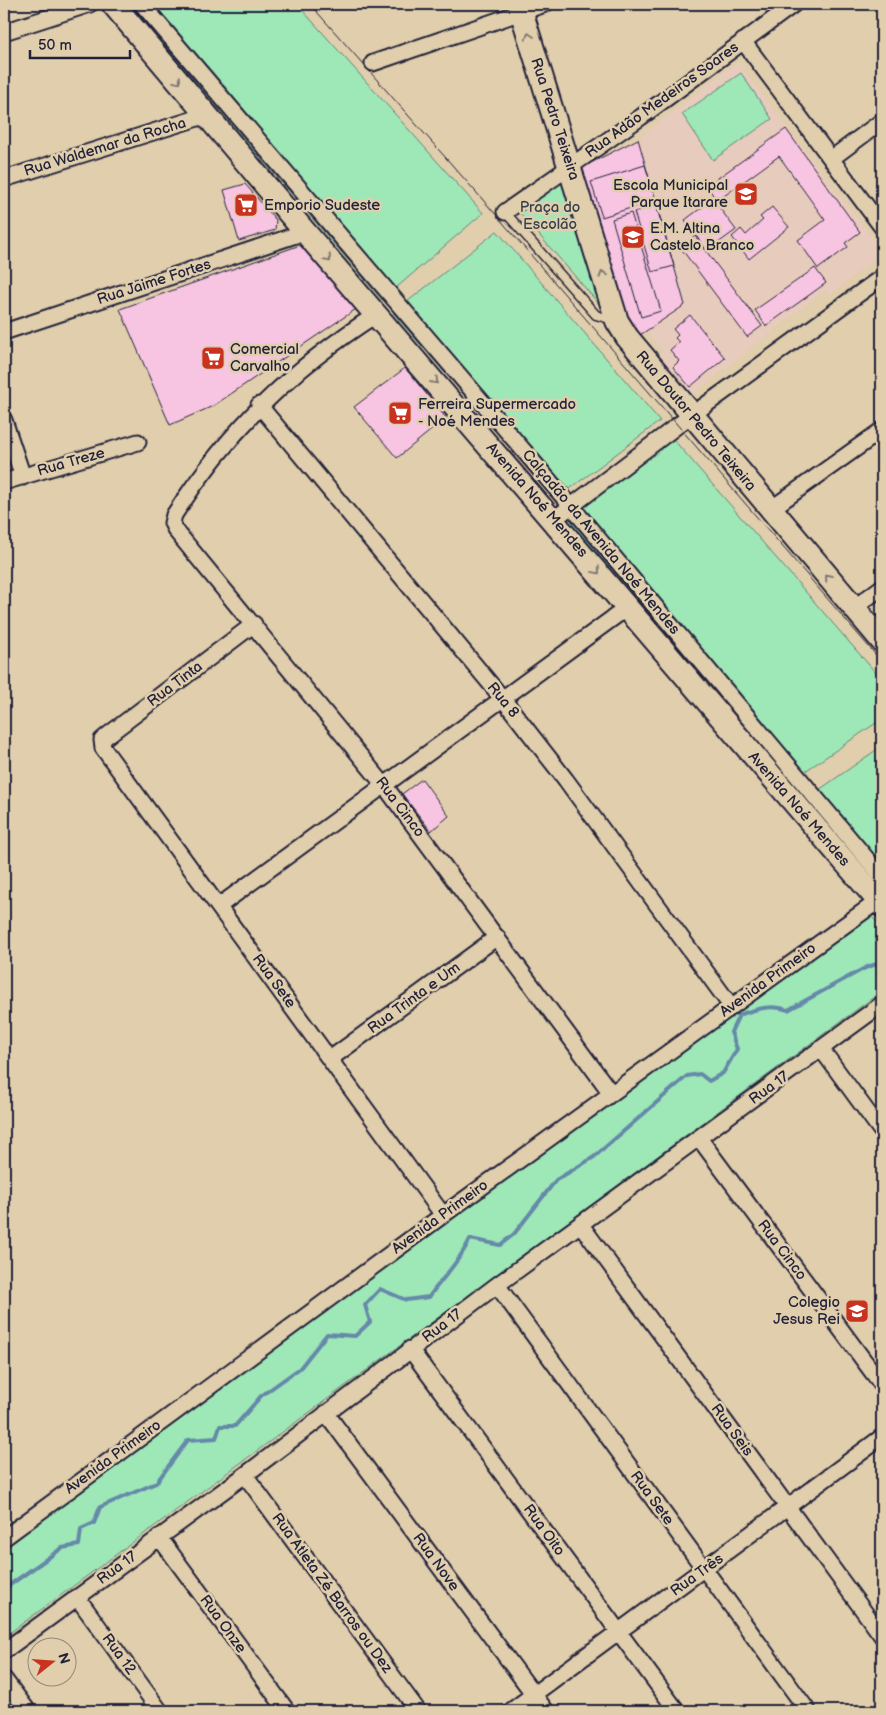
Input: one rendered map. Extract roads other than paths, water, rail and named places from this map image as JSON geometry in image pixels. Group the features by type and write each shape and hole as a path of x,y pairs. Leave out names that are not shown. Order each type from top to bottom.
{"main road":[{"name":"Avenida Noé Mendes","path":"113,4 305,232 880,903"},
{"name":"Rua Pedro Teixeira","path":"520,8 571,166 617,321"},
{"name":"Rua Doutor Pedro Teixeira","path":"617,321 626,337 882,641"}],"street":[{"path":"4,32 90,4"},
{"name":"Calçadão da Avenida Noé Mendes","path":"142,4 571,506 882,877"},
{"path":"373,63 520,8 545,4"},
{"name":"Rua Adão Medeiros Soares","path":"505,212 794,4"},
{"path":"743,41 882,227"},
{"name":"Rua Waldemar da Rocha","path":"4,180 207,116"},
{"path":"831,159 882,121"},
{"name":"Rua Jaime Fortes","path":"4,332 305,232"},
{"path":"553,520 882,277"},
{"path":"259,405 319,354 377,314"},
{"name":"Rua Cinco","path":"259,405 208,463 175,513 172,523 176,531 254,624 384,786 612,1093"},
{"name":"Rua 8","path":"259,405 503,699 566,780 731,1006"},
{"path":"4,420 23,476"},
{"path":"771,509 882,430"},
{"name":"Rua Treze","path":"4,482 138,442"},
{"path":"854,608 882,587"},
{"path":"219,906 628,607"},
{"name":"Rua Tinta","path":"103,748 102,740 108,735 254,624"},
{"name":"Rua Sete","path":"103,748 443,1214"},
{"name":"Avenida Primeiro","path":"4,1538 443,1214 731,1006 880,903"},
{"name":"Rua Trinta e Um","path":"330,1059 497,937"},
{"name":"Rua 17","path":"4,1651 158,1537 245,1476 410,1349 822,1050 882,1004"},
{"path":"822,1050 882,1132"},
{"name":"Rua Cinco","path":"700,1138 882,1385"},
{"name":"Rua Seis","path":"581,1225 882,1636"},
{"name":"Rua Sete","path":"497,1285 808,1711"},
{"name":"Rua Oito","path":"410,1349 677,1711"},
{"name":"Rua Nove","path":"326,1413 546,1711"},
{"name":"Rua Três","path":"511,1711 882,1437"},
{"name":"Rua Atleta Zé Barros ou Dez","path":"245,1476 418,1711"},
{"name":"Rua Onze","path":"158,1537 287,1711"},
{"name":"Rua 12","path":"77,1597 160,1711"},
{"path":"4,1679 28,1711"}],"lane":[{"path":"505,212 596,316 617,321"}],"waterway":[{"path":"4,1589 62,1548 79,1545 81,1529 94,1523 100,1507 156,1483 188,1440 216,1438 220,1426 235,1426 261,1396 300,1368 327,1334 355,1336 370,1322 365,1305 380,1289 406,1300 429,1297 456,1262 470,1239 500,1245 514,1234 556,1180 594,1157 687,1076 700,1074 709,1081 723,1073 737,1049 731,1032 739,1015 770,1007 788,1010 865,968 882,962"}],"tram line":[{"path":"310,4 498,217 882,662"}],"place":[{"name":"Escola Municipal Parque Itarare","path":"746,194"},
{"name":"Emporio Sudeste","path":"246,205"},
{"name":"E.M. Altina Castelo Branco","path":"633,237"},
{"name":"Comercial Carvalho","path":"213,358"},
{"name":"Ferreira Supermercado - Noé Mendes","path":"400,413"},
{"name":"Colegio Jesus Rei","path":"857,1311"}],"park label":[{"name":"Praça do Escolão","path":"550,216"}]}
